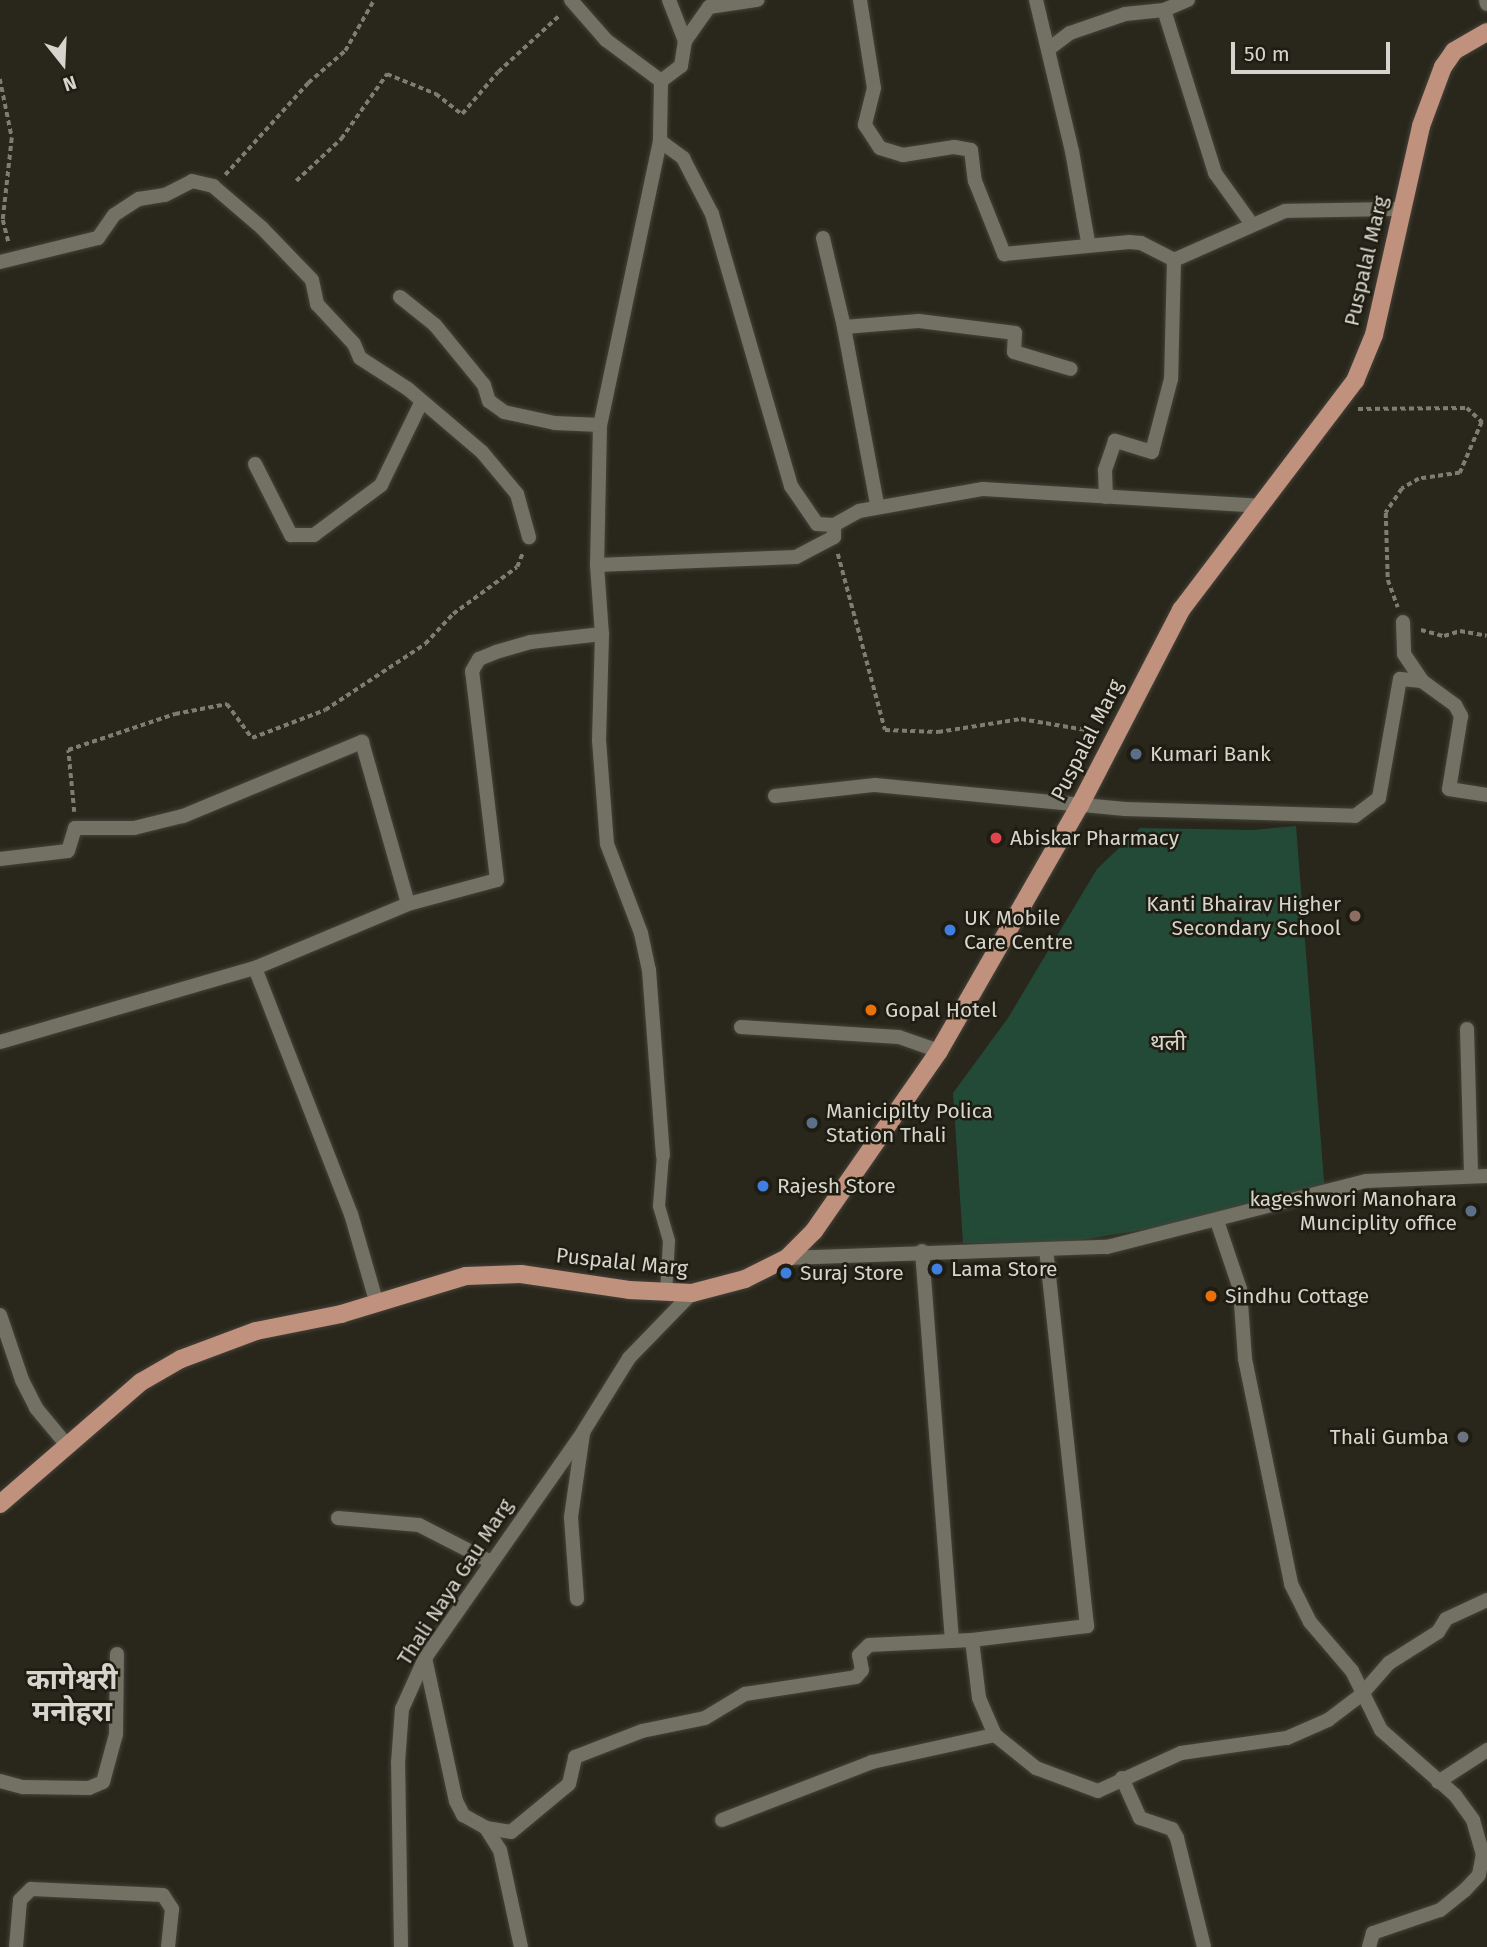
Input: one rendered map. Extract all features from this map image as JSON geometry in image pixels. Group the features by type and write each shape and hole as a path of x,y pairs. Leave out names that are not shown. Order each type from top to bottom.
{"main road":[{"name":"Puspalal Marg","path":"0,1504 141,1381 181,1359 256,1331 377,1304 432,1285 496,1273 666,1294 692,1293 745,1279 787,1258 814,1231 939,1051 1080,805 1181,610 1258,506 1338,409 1374,335 1421,126 1443,67 1454,51 1487,32"}],"street":[{"path":"669,0 685,41"},
{"path":"661,81 681,66 685,41 709,7 757,0"},
{"path":"860,0 874,88 865,125 880,148 903,155 954,147 971,150 975,181 1004,254 1087,242 1141,243 1174,260"},
{"path":"1036,0 1050,47 1087,242"},
{"path":"1050,47 1070,33 1125,14 1164,10 1188,0"},
{"path":"571,2 606,40 661,81"},
{"path":"1164,10 1215,173 1248,219"},
{"path":"661,81 660,141 600,425 597,565 602,635 599,740 607,844 641,933 649,970 663,1155"},
{"path":"660,141 683,158 712,214 791,486 817,524 834,531"},
{"path":"7,261 98,238 114,215 139,199 165,195 192,181 214,186 269,234 312,280 317,304 354,344 360,358 422,401 482,452 517,494 528,537"},
{"path":"1174,260 1285,211 1401,209"},
{"path":"824,238 844,327 877,504"},
{"path":"1105,497 1105,470 1115,441 1152,452 1171,379 1174,260"},
{"path":"400,297 435,325 484,385 489,401 504,412 555,423 600,425"},
{"path":"844,327 919,321 1015,333 1014,352 1071,369"},
{"path":"255,464 291,535 314,535 381,485 422,401"},
{"path":"597,565 796,557 877,504 983,489 1258,506"},
{"path":"1403,622 1404,654 1422,681 1455,705 1461,716 1449,789 1487,795"},
{"path":"0,1042 256,968 408,904 497,880 472,671 479,659 531,642 602,635"},
{"path":"775,796 875,785 1080,805 1355,816 1379,799 1400,679 1422,681"},
{"path":"0,859 68,851 75,828 134,828 183,816 362,742 408,904"},
{"path":"256,968 351,1214 377,1304"},
{"path":"741,1027 899,1037 939,1051"},
{"path":"1467,1029 1471,1174"},
{"path":"787,1258 922,1251 1046,1251 1107,1247 1217,1221 1296,1196 1366,1181 1471,1174 1487,1176"},
{"path":"1217,1221 1240,1289 1245,1359 1292,1584 1310,1622 1352,1671 1361,1695 1381,1730 1438,1782 1474,1820 1482,1854 1479,1875 1440,1910 1373,1933 1369,1947"},
{"path":"922,1251 952,1641"},
{"path":"425,1658 456,1801 463,1815 486,1828 511,1832 569,1784 575,1757 602,1744 705,1718 745,1695 856,1677 862,1670 859,1655 869,1645 972,1640 1087,1626 1046,1251"},
{"name":"Thali Naya Gau Marg","path":"401,1947 398,1763 402,1709 425,1658 489,1561 583,1432 629,1358 692,1293"},
{"path":"0,1315 22,1380 36,1408 66,1444"},
{"path":"577,1599 571,1517 583,1432"},
{"path":"338,1518 419,1525 489,1561"},
{"path":"972,1640 979,1699 995,1735 1016,1754 1059,1780 1098,1791 1181,1753 1287,1738 1328,1720 1361,1695 1389,1663 1438,1632 1446,1619 1487,1600"},
{"path":"0,1782 23,1787 89,1788 103,1782 116,1734 117,1654"},
{"path":"722,1820 872,1762 995,1735"},
{"path":"1438,1782 1487,1750"},
{"path":"1122,1778 1140,1818 1172,1829 1177,1838 1203,1947"},
{"path":"486,1828 500,1850 521,1947"},
{"path":"16,1947 20,1900 31,1889 163,1895 172,1909 167,1947"}],"lane":[{"path":"663,1155 659,1206 668,1241 666,1294"}],"path":[{"path":"214,186 308,83 345,51 374,0"},
{"path":"296,181 341,139 387,74 436,94 462,114 498,72 571,2"},
{"path":"0,79 12,138 3,220 7,261"},
{"path":"1338,409 1467,408 1482,422 1460,473 1419,479 1402,489 1386,513 1388,580 1403,622 1444,636 1460,631 1487,636"},
{"path":"834,531 884,730 938,732 1021,719 1083,726 1113,738"},
{"path":"75,828 68,750 175,714 227,704 252,738 325,710 425,644 453,614 517,567 528,537"}],"green space":[{"path":"1296,826 1325,1193 1190,1222 1057,1244 963,1243 953,1093 1008,1018 1097,869 1140,828 1252,830"}],"place":[{"name":"Kumari Bank","path":"1136,754"},
{"name":"Abiskar Pharmacy","path":"996,838"},
{"name":"Kanti Bhairav Higher Secondary School","path":"1355,916"},
{"name":"UK Mobile Care Centre","path":"950,930"},
{"name":"Gopal Hotel","path":"871,1010"},
{"name":"Manicipilty Polica Station Thali","path":"812,1123"},
{"name":"Rajesh Store","path":"763,1186"},
{"name":"kageshwori Manohara Munciplity office","path":"1471,1211"},
{"name":"Lama Store","path":"937,1269"},
{"name":"Suraj Store","path":"786,1273"},
{"name":"Sindhu Cottage","path":"1211,1296"},
{"name":"Thali Gumba","path":"1463,1437"}],"district":[{"name":"थली","path":"1168,1042"},
{"name":"कागेश्वरी मनोहरा","path":"72,1696"}]}
